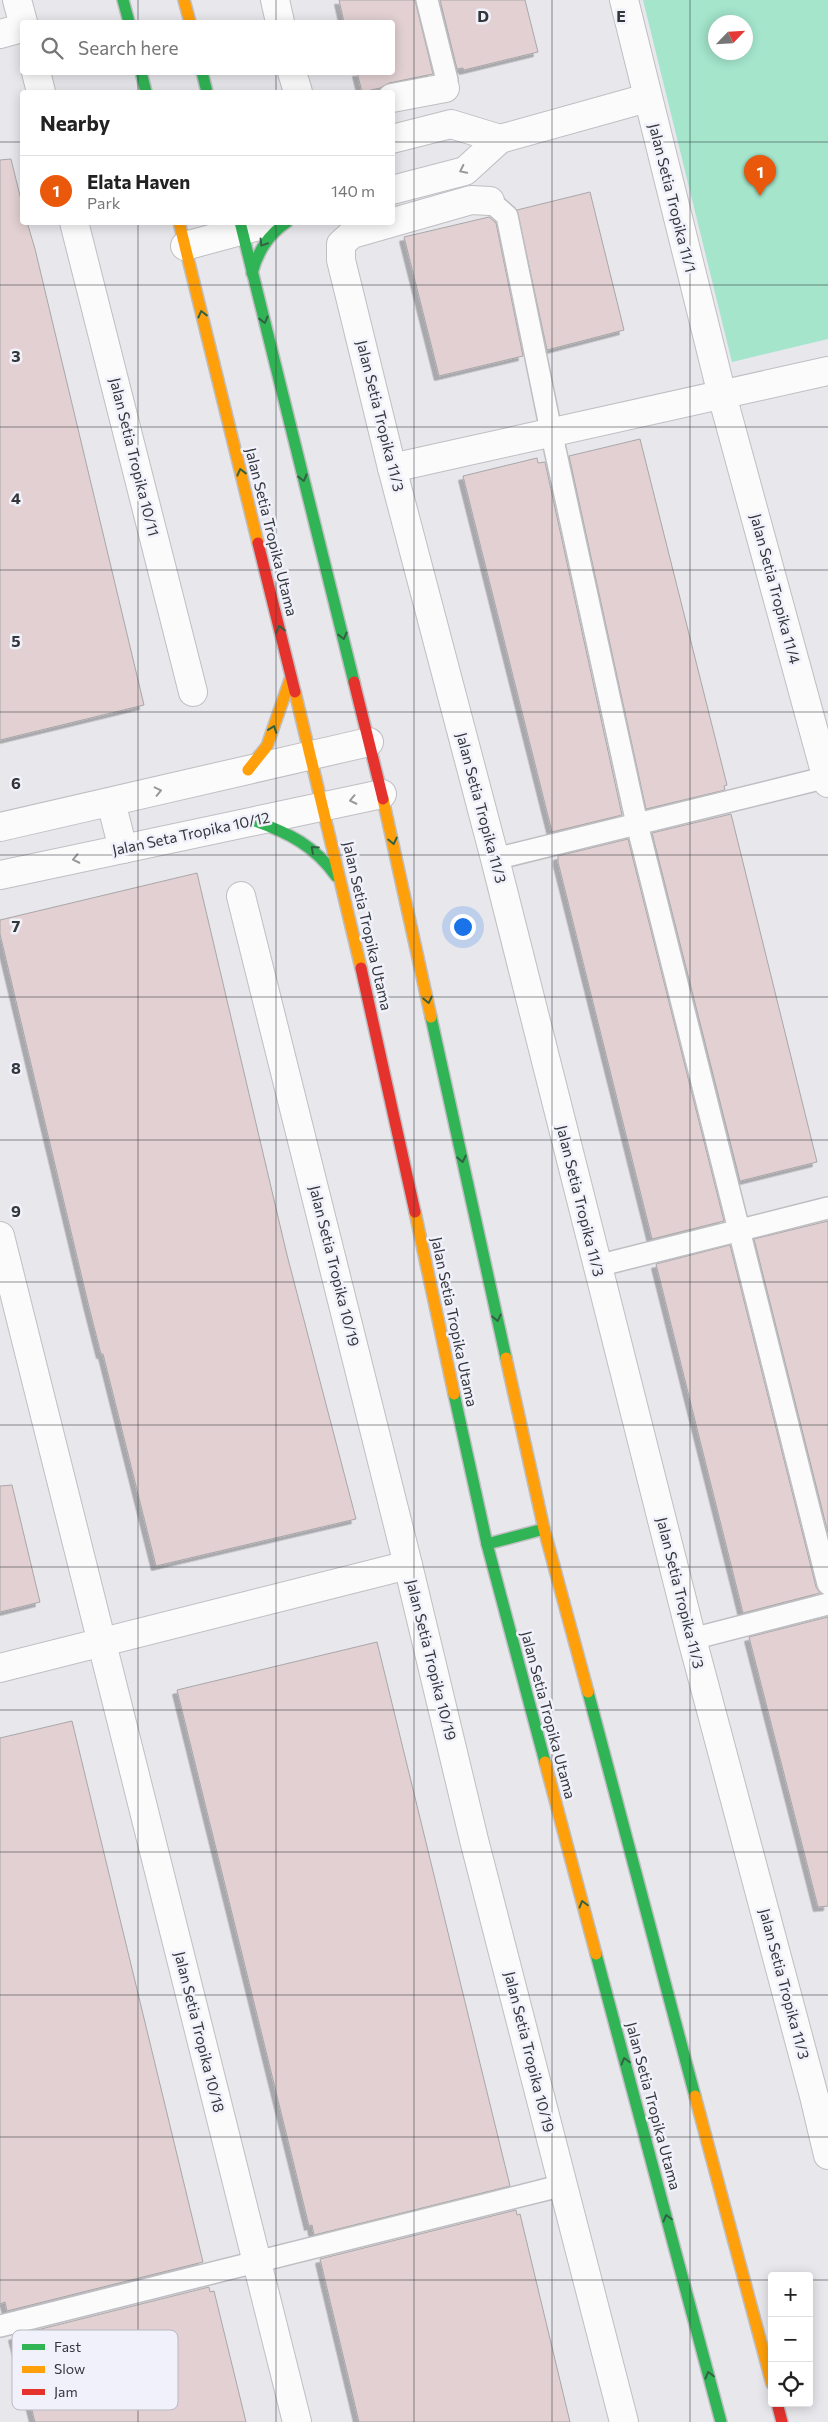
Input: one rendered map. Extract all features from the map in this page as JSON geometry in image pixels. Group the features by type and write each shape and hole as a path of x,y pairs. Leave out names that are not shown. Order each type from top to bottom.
{"main road":[{"path":"123,0 128,20"},
{"path":"184,0 189,20"},
{"path":"142,75 146,90"},
{"path":"203,75 206,90"},
{"path":"252,273 258,253 266,238 283,225"},
{"path":"241,227 382,794 544,1529 768,2369"},
{"name":"Jalan Setia Tropika Utama","path":"182,234 344,888 487,1544 722,2422"},
{"path":"248,770 267,746 291,677"},
{"path":"255,821 290,833 312,846 328,863 344,888"},
{"path":"487,1544 544,1529"},
{"path":"778,2407 782,2422"}],"street":[{"path":"17,0 22,20"},
{"path":"275,0 280,20"},
{"name":"Jalan Setia Tropika 11/1","path":"624,0 722,395"},
{"path":"0,34 20,29"},
{"path":"37,75 40,90"},
{"path":"293,75 297,90"},
{"path":"395,97 445,88"},
{"path":"395,189 465,171 500,139 647,98"},
{"path":"395,138 452,124 500,139"},
{"name":"Jalan Setia Tropika 11/3","path":"395,222 471,200 490,201"},
{"name":"Jalan Setia Tropika 10/11","path":"75,225 193,692"},
{"path":"182,234 254,225"},
{"name":"Jalan Setia Tropika 11/3","path":"385,225 352,234 341,244 341,260 392,468 495,859 692,1639 821,2095 828,2155"},
{"path":"392,468 828,371"},
{"name":"Jalan Setia Tropika 11/4","path":"722,395 828,779"},
{"path":"0,827 369,742"},
{"name":"Jalan Seta Tropika 10/12","path":"0,875 382,794"},
{"path":"111,802 123,849"},
{"name":"Jalan Setia Tropika 10/19","path":"241,896 408,1565 474,1840 624,2422"},
{"name":"Jalan Setia Tropika 10/18","path":"0,1236 296,2422"},
{"path":"0,1668 408,1565"}],"lane":[{"path":"427,0 447,80 445,88"},
{"path":"490,201 507,216 551,432 637,824 828,1584"},
{"path":"495,859 828,779"},
{"path":"597,1266 828,1208"},
{"path":"692,1639 828,1604"},
{"path":"0,2326 564,2185"}],"green space":[{"path":"643,0 828,0 828,339 732,362"}],"building":[{"path":"339,0 415,0 433,74 389,83 380,88 362,90 358,75 395,75 395,20 344,20"},
{"path":"440,0 525,0 538,52 464,70 463,68 457,69"},
{"path":"11,159 20,196 20,225 28,225 35,249 144,705 0,740 0,160"},
{"path":"590,192 624,330 547,350 517,210"},
{"path":"489,217 496,223 523,356 439,376 404,237"},
{"path":"640,439 727,785 724,786 725,790 646,809 569,456"},
{"path":"537,458 538,463 545,462 622,815 552,832 463,476"},
{"path":"731,814 817,1162 740,1181 652,833"},
{"path":"628,839 724,1221 652,1239 558,862 558,856"},
{"path":"197,873 287,1255 356,1519 156,1566 103,1354 101,1354 88,1303 0,934 0,920"},
{"path":"828,1221 828,1533 754,1239"},
{"path":"730,1245 816,1587 820,1593 743,1613 656,1264"},
{"path":"12,1485 40,1602 0,1612 0,1486"},
{"path":"828,1617 828,1906 818,1907 749,1637"},
{"path":"377,1642 510,2186 314,2235 312,2225 309,2226 177,1690"},
{"path":"72,1721 203,2262 7,2311 5,2302 0,2304 0,1738"},
{"path":"516,2210 517,2215 520,2214 570,2422 359,2422 320,2259"},
{"path":"209,2287 210,2292 214,2291 246,2422 35,2422 32,2410 178,2410 178,2330 37,2330"}],"traffic: fast":[{"path":"123,0 128,20"},
{"path":"142,75 146,90"},
{"path":"203,75 206,90"},
{"path":"241,225 354,682"},
{"path":"252,273 257,258 265,244 274,232 283,225"},
{"path":"255,821 279,830 300,842 319,856 336,876"},
{"path":"431,1017 506,1358"},
{"path":"454,1394 487,1544 545,1762"},
{"path":"487,1544 544,1529"},
{"path":"588,1692 695,2096"},
{"path":"596,1954 721,2422"}],"traffic: slow":[{"path":"184,0 189,20"},
{"path":"180,225 258,543"},
{"path":"248,770 267,746 291,677"},
{"path":"295,692 361,968"},
{"path":"383,799 431,1017"},
{"path":"415,1212 454,1394"},
{"path":"506,1358 544,1529 588,1692"},
{"path":"545,1762 596,1954"},
{"path":"695,2096 768,2369"}],"traffic: jam":[{"path":"258,543 295,692"},
{"path":"354,682 383,799"},
{"path":"361,968 415,1212"},
{"path":"778,2407 782,2422"}],"place":[{"name":"Elata Haven","path":"760,196"}]}
